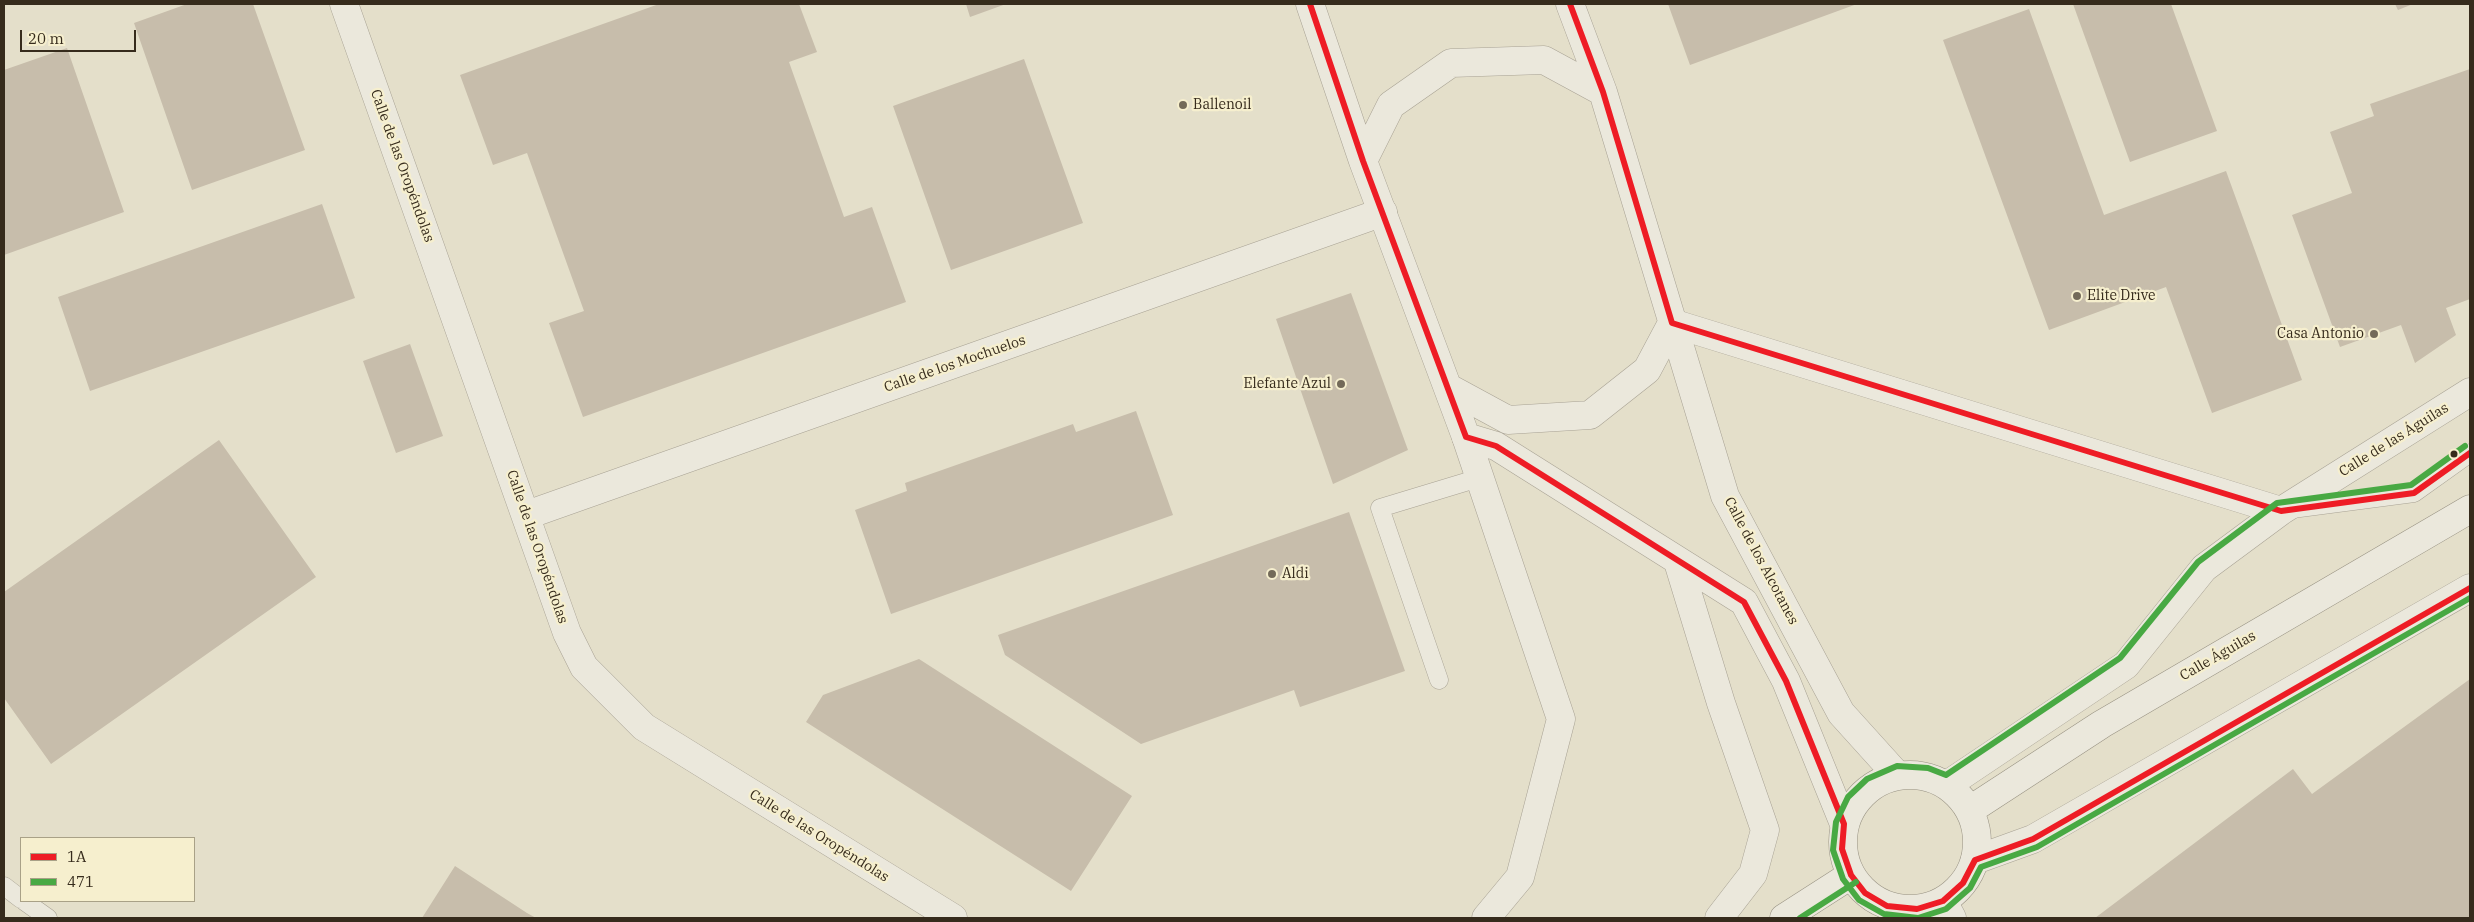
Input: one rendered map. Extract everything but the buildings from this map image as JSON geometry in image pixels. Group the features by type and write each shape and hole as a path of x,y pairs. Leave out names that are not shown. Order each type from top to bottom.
{"street":[{"name":"Calle de las Oropéndolas","path":"344,4 527,515 567,633 584,667 644,727 953,918"},
{"path":"1310,4 1363,162 1449,388 1561,719 1520,877 1486,918"},
{"name":"Calle de los Alcotanes","path":"1570,4 1603,92 1725,496 1841,713 1897,775"},
{"path":"1363,162 1391,105 1451,63 1544,60 1603,92"},
{"name":"Calle de los Mochuelos","path":"527,515 1383,212"},
{"path":"1449,388 1508,420 1590,415 1647,370 1672,323 2281,511"},
{"name":"Calle de las Águilas","path":"1947,785 2126,666 2204,568 2281,511 2470,392"},
{"path":"1466,438 1496,446 1744,602 1786,681 1844,824"},
{"name":"Calle Águilas","path":"1970,810 2102,724 2470,509"},
{"path":"1678,562 1721,703 1765,830 1753,874 1719,918"},
{"path":"1975,860 2033,839 2470,588"},
{"path":"1897,775 1927,777 1947,785 1970,810 1977,837 1975,860 1947,909 1887,906 1865,893 1851,875 1842,849 1844,824 1855,802 1872,786 1897,775"},
{"path":"1784,918 1851,875"}],"lane":[{"path":"2281,511 2414,493 2470,454"},
{"path":"1440,680 1380,508 1479,478"},
{"path":"4,886 20,898"},
{"path":"26,902 48,918"}],"transit line":[{"name":"1A","path":"1310,4 1363,161 1466,437 1496,446 1744,602 1786,681 1844,824 1842,849 1851,875 1865,893 1887,906 1917,909 1943,901 1963,883 1975,860 2033,839 2470,588"},
{"name":"1A","path":"1570,4 1603,92 1672,323 2281,511 2414,493 2470,453"},
{"name":"471","path":"2465,446 2411,485 2277,503 2198,562 2120,658 1946,775 1928,768 1897,766 1867,779 1848,797 1836,822 1833,850 1843,879 1859,900 1884,914 1918,918 1946,909 1970,888 1981,867 2037,847 2470,598"},
{"name":"471","path":"1800,918 1856,882"}],"place":[{"name":"Ballenoil","path":"1183,105"},
{"name":"Elite Drive","path":"2077,296"},
{"name":"Casa Antonio","path":"2374,334"},
{"name":"Elefante Azul","path":"1341,384"},
{"name":"Aldi","path":"1272,574"}]}
